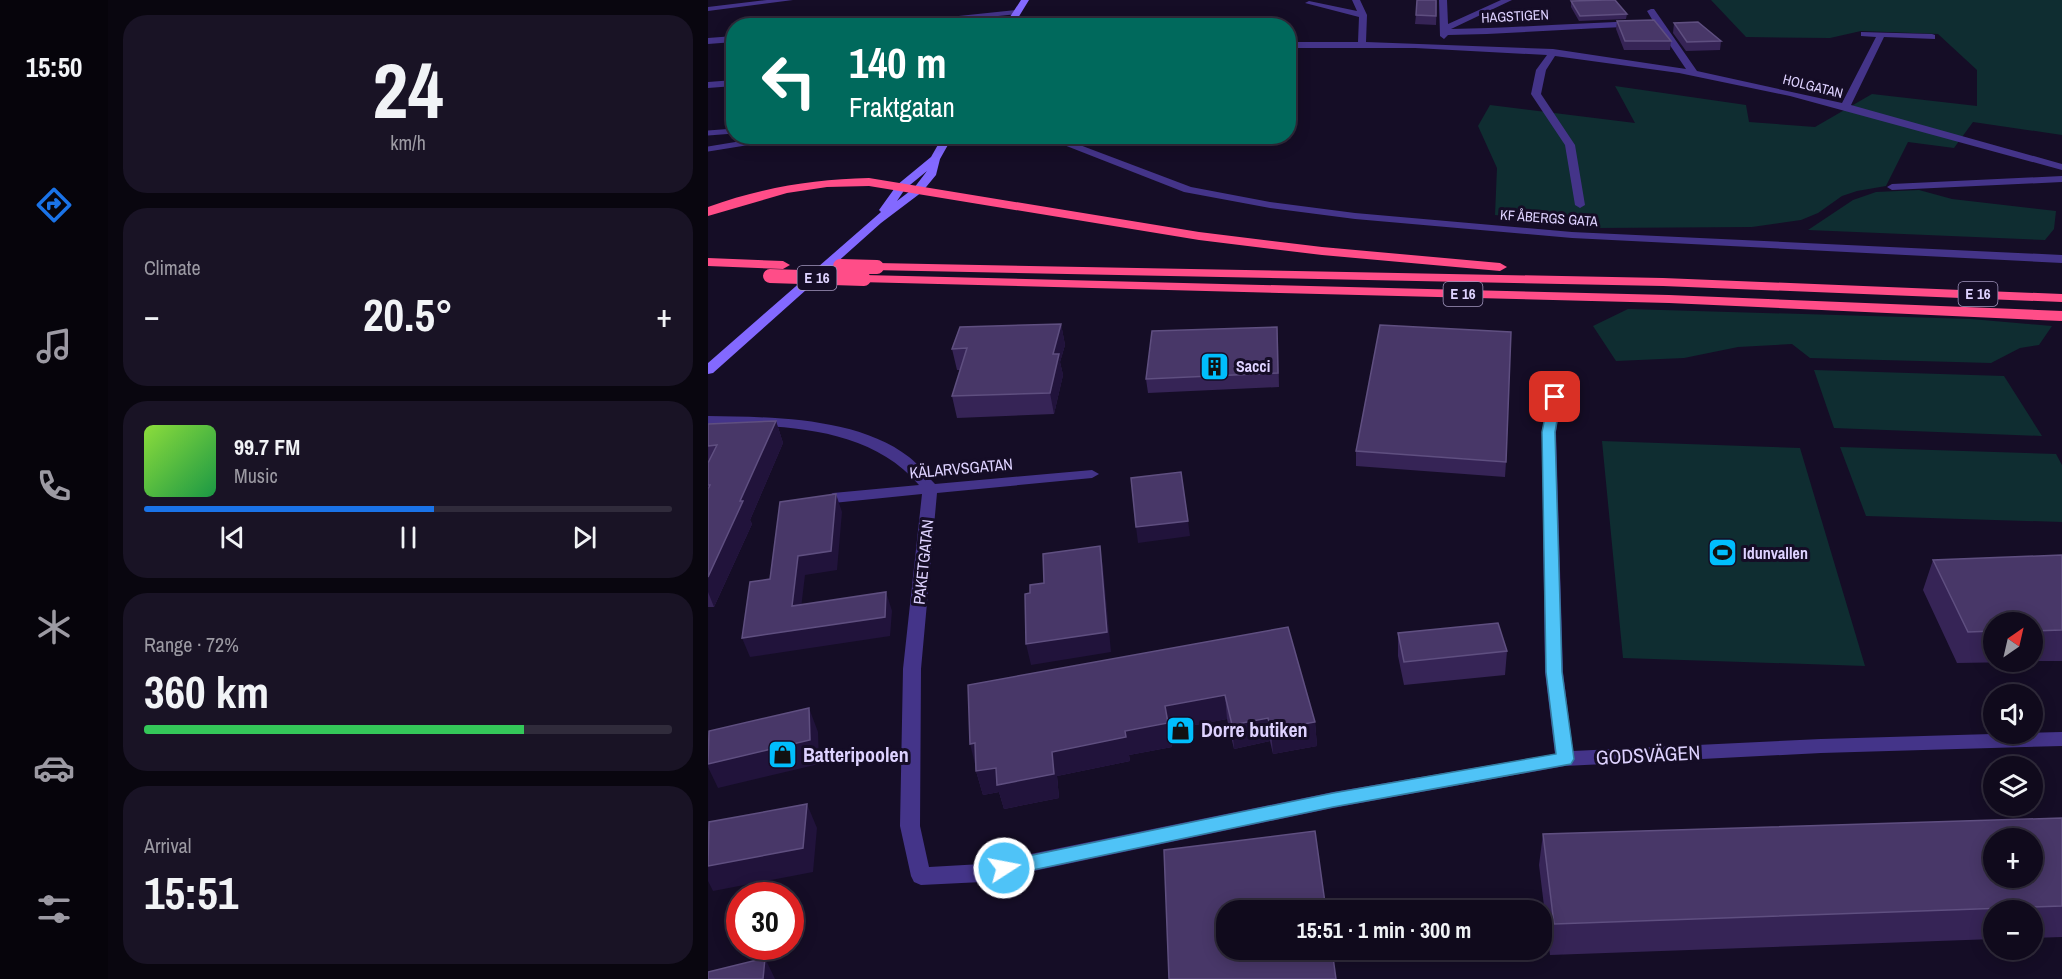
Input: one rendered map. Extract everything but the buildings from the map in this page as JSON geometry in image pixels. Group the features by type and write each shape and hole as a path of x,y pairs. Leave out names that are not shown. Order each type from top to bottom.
{"highway":[{"path":"708,212 765,192 808,184 869,182 1199,236 1322,251 1663,282"},
{"name":"E 16","path":"708,262 1663,282 2062,298"},
{"name":"E 16","path":"708,275 1681,299 2062,316"}],"street":[{"path":"708,9 789,0"},
{"path":"1013,18 1025,0"},
{"path":"1356,0 1363,15 1362,44"},
{"path":"1442,45 1445,30 1443,0"},
{"path":"1445,30 1508,0"},
{"path":"1309,3 1363,15"},
{"path":"1651,11 1694,73"},
{"path":"952,18 1016,12"},
{"name":"HAGSTIGEN","path":"1445,30 1520,31 1571,25 1658,24"},
{"path":"1864,34 1932,37"},
{"path":"1844,109 1881,35"},
{"path":"708,41 726,40"},
{"name":"HOLGATAN","path":"1296,45 1442,45 1553,52 1694,73 1844,109 2062,167"},
{"path":"1553,52 1541,70 1536,94 1570,145 1580,205"},
{"path":"708,85 726,84"},
{"path":"708,370 877,221 918,190 931,175 935,159 943,144"},
{"name":"KF ÅBERGS GATA","path":"1067,144 1188,190 1259,204 1354,216 1572,236 2062,259"},
{"path":"877,221 901,187 935,159"},
{"path":"1892,187 2062,179"},
{"path":"1555,397 1549,432 1554,672 1565,759"},
{"path":"708,420 755,421 807,426 857,437 902,459 930,488"},
{"name":"KÄLARVSGATAN","path":"833,498 1092,474"},
{"name":"PAKETGATAN","path":"921,876 910,826 912,669 930,488"},
{"name":"GODSVÄGEN","path":"921,876 982,873 1333,800 1565,759 1821,746 2062,739"}],"lane":[{"path":"708,133 726,132"},
{"path":"708,149 739,144"}],"green space":[{"path":"1711,0 2062,0 2062,135 1973,122 1954,148 1908,142 1886,186 1842,196 1818,213 1801,220 1752,227 1596,228 1495,215 1497,168 1478,126 1490,105 1635,123 1615,86 1746,105 1749,122 1815,127 1872,94 1977,106 1977,70 1938,34 1861,31 1830,38 1746,37"},
{"path":"1919,190 1952,199 2056,211 2054,229 2045,240 1808,230 1853,200 1876,192"},
{"path":"1628,309 1971,319 2052,326 2039,345 2020,348 1991,363 1810,358 1792,344 1738,347 1684,358 1616,361 1593,326"},
{"path":"1814,370 2004,376 2042,436 1834,428"},
{"name":"Idunvallen","path":"1602,441 1800,448 1865,666 1623,658"},
{"path":"1840,447 2056,454 2062,465 2062,522 1866,516"}],"place":[{"name":"Sacci","path":"1215,366"},
{"name":"Idunvallen","path":"1722,553"},
{"name":"Dorre butiken","path":"1180,730"},
{"name":"Batteripoolen","path":"782,755"}],"route":[{"path":"1004,868 1333,800 1565,759 1554,672 1549,432 1555,397"}]}
